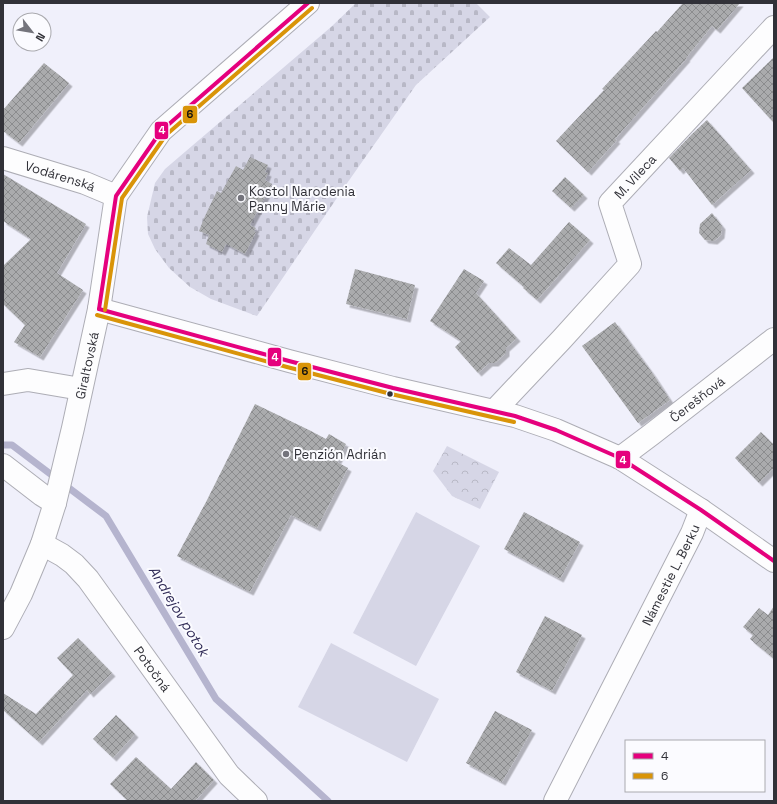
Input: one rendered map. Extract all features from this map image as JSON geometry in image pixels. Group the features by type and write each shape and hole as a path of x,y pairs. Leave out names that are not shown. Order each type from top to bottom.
{"street":[{"name":"Giraltovská","path":"3,628 21,594 42,544 55,503 99,309 116,196 161,131 308,3"},
{"name":"M. Vileca","path":"494,411 630,264 610,203 774,26"},
{"name":"Vodárenská","path":"3,158 85,183 116,196"},
{"name":"Námestie L. Berku","path":"99,309 250,351 386,386 515,416 556,430 620,458 701,510 692,533 555,801"},
{"name":"Čerešňová","path":"620,458 774,339"},
{"path":"3,384 28,380 81,389"},
{"path":"3,465 42,495 55,503"},
{"path":"701,510 774,562"},
{"name":"Potočná","path":"42,544 62,555 74,564 88,579 229,775 256,801"}],"green space":[{"path":"356,3 476,3 490,17 416,85 257,316 211,299 190,287 169,268 155,249 148,234 147,217 155,183 165,169 331,27"},
{"path":"447,446 499,472 480,509 452,496 433,471"},
{"path":"416,512 480,546 416,666 353,633"},
{"path":"331,643 439,699 407,762 298,707"}],"building":[{"path":"683,3 740,3 717,30 712,26 687,58 615,139 617,140 588,172 556,141 604,90 602,89"},
{"path":"774,57 774,123 742,88"},
{"path":"44,63 69,83 19,143 3,131 3,110"},
{"path":"707,120 751,170 712,205 683,168 680,171 669,158"},
{"name":"Kostol Narodenia Panny Márie","path":"250,157 268,165 265,172 268,173 265,180 272,184 250,225 256,228 254,231 256,232 245,254 226,244 222,252 206,244 209,235 199,231 217,191 221,193 236,166 243,170"},
{"path":"3,174 86,224 57,273 83,290 40,357 14,342 25,325 3,304 3,266 31,239 3,221"},
{"path":"565,177 584,195 571,208 552,191"},
{"path":"712,213 722,226 721,235 714,241 705,240 699,233 700,224"},
{"path":"569,222 590,240 537,300 496,263 509,248 531,265"},
{"path":"355,269 415,285 407,319 346,304"},
{"path":"464,269 484,281 476,293 517,338 506,348 506,353 495,363 489,363 478,373 455,347 461,341 430,321"},
{"path":"615,322 670,400 638,423 582,346"},
{"path":"255,404 326,439 329,434 346,444 337,462 348,468 317,528 291,515 250,592 177,556"},
{"path":"761,432 774,445 774,468 759,483 735,458"},
{"path":"524,512 580,542 560,579 504,549"},
{"path":"774,606 774,659 750,639 753,635 743,627 759,608 768,615"},
{"path":"545,616 582,635 552,691 516,672"},
{"path":"78,638 112,673 90,694 87,690 39,742 3,710 3,693 36,714 73,675 57,658"},
{"path":"495,711 532,730 502,782 466,763"},
{"path":"116,715 135,734 113,758 93,739"},
{"path":"136,757 171,789 196,762 214,780 195,801 128,801 110,784"}],"waterway":[{"name":"Andrejov potok","path":"3,445 12,445 106,516 216,699 328,801"}],"transit line":[{"name":"4","path":"99,309 116,196 161,131 308,3"},
{"name":"6","path":"105,310 122,198 166,135 312,8"},
{"name":"4","path":"99,309 393,388 515,416 556,430 620,458 701,510 774,561"},
{"name":"6","path":"97,315 391,394 514,422"}],"place":[{"name":"Kostol Narodenia Panny Márie","path":"241,198"},
{"name":"Penzión Adrián","path":"286,454"}]}
